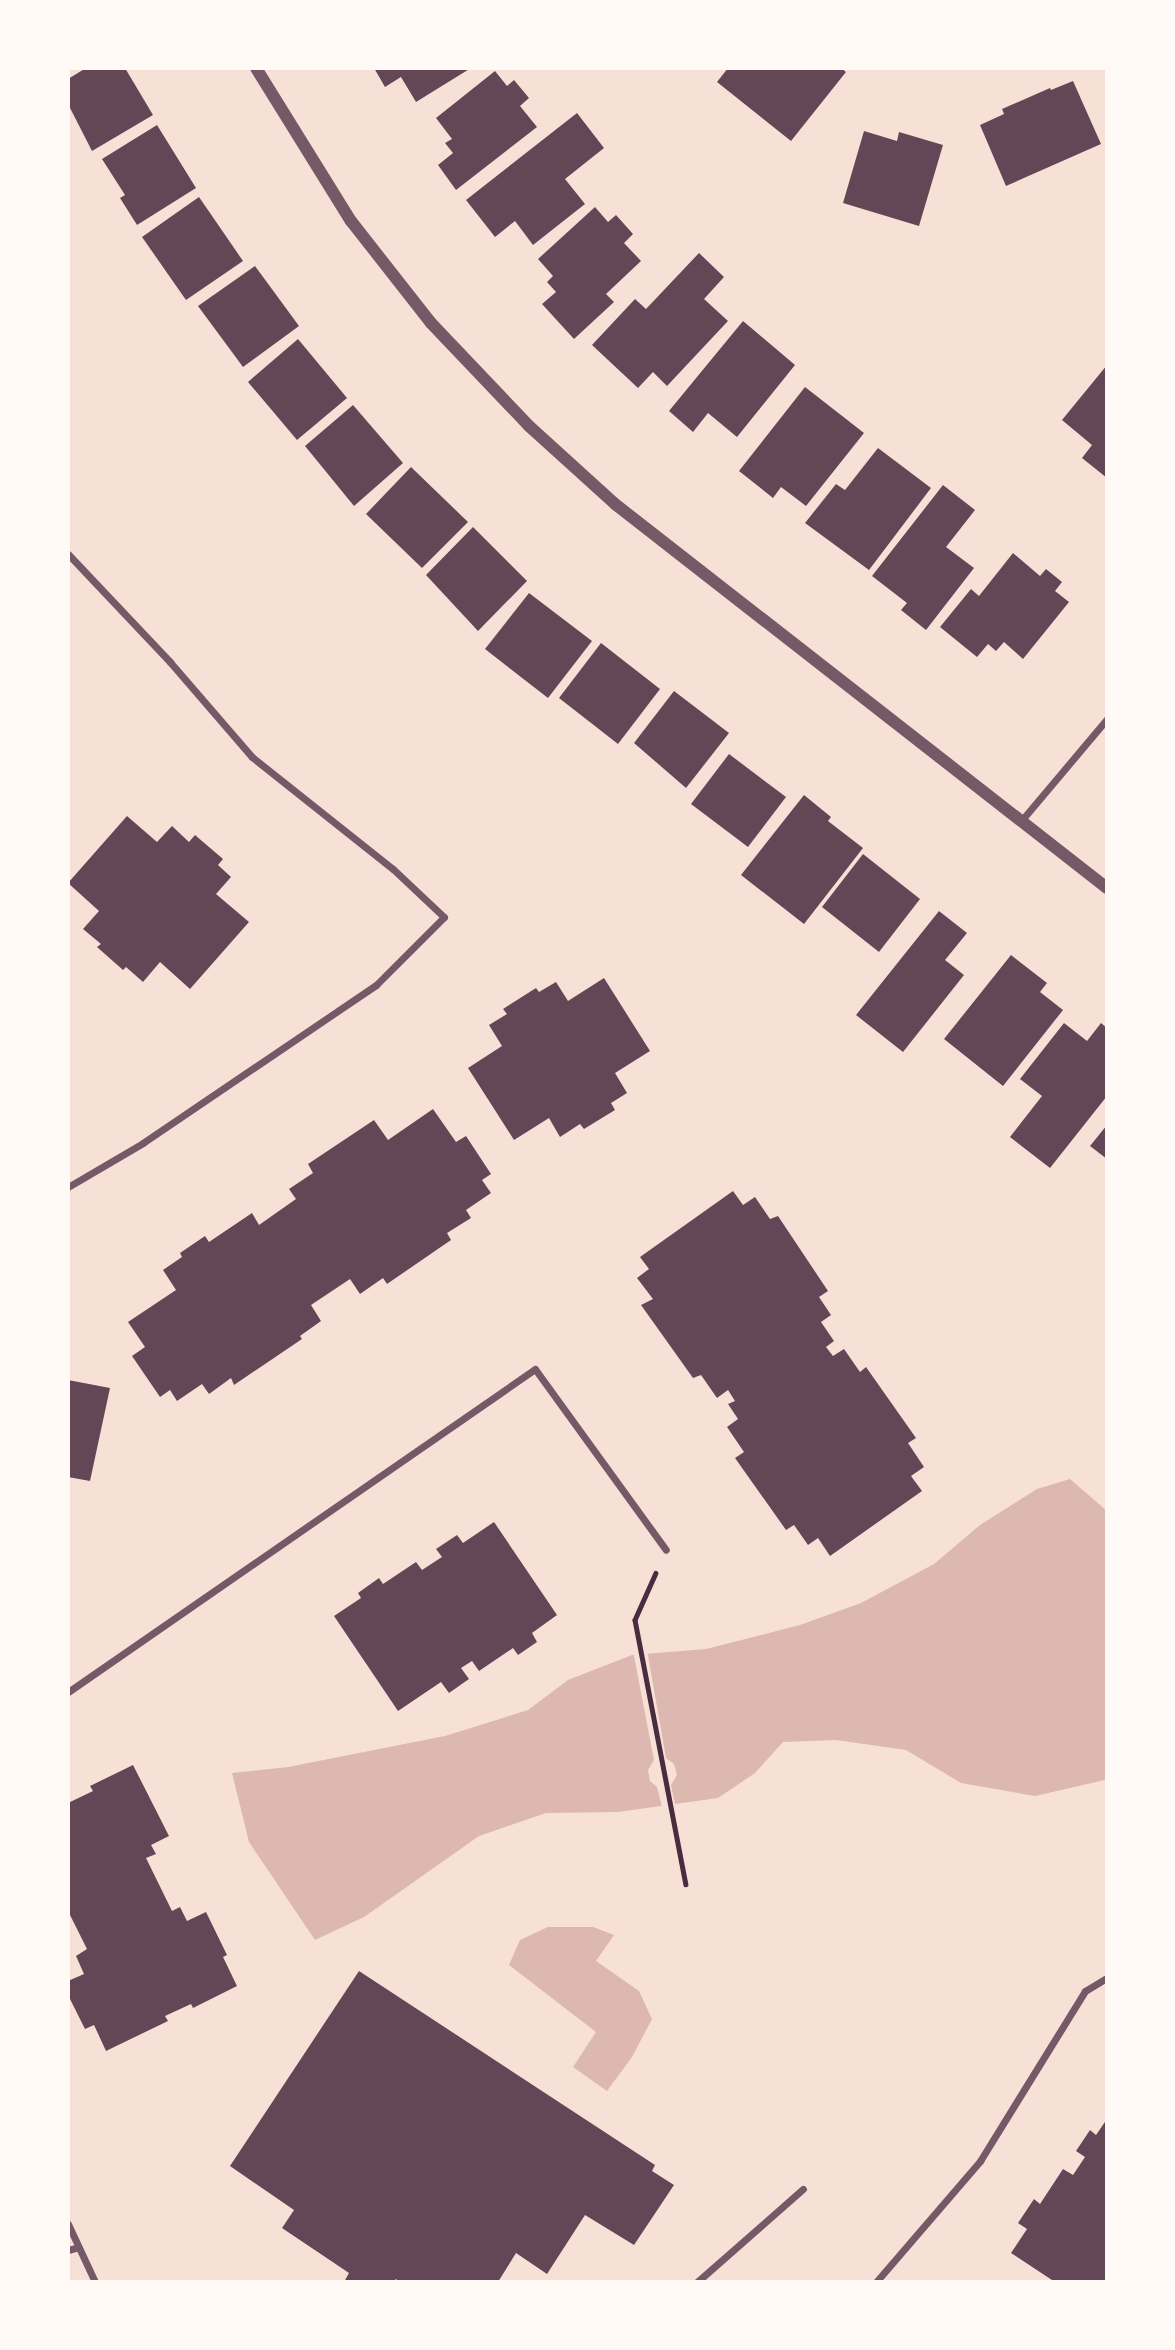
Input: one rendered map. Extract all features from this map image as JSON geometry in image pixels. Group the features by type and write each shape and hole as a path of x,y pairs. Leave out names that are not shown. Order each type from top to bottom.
{"street":[{"path":"256,68 351,220 431,323 529,426 615,504 1107,888"},
{"path":"68,554 170,662 252,757 393,869 444,916 376,985 143,1143 68,1187"},
{"path":"1021,821 1107,719"},
{"path":"68,1692 535,1369 666,1550"},
{"path":"876,2282 980,2161 1085,1991 1107,1978"},
{"path":"697,2282 803,2189"},
{"path":"68,2224 95,2282"},
{"path":"68,2250 79,2247"}],"path":[{"path":"666,1550 635,1620 686,1884"}],"shaded area":[{"path":"1070,1479 1107,1511 1105,1780 1035,1796 961,1783 906,1750 836,1740 783,1742 755,1773 718,1798 618,1812 546,1813 479,1836 364,1917 315,1940 249,1842 232,1773 288,1767 445,1736 528,1710 568,1680 632,1655 706,1649 800,1625 861,1603 934,1564 980,1525 1037,1489"},
{"path":"548,1927 593,1927 614,1935 596,1961 639,1991 652,2019 632,2057 607,2091 573,2067 596,2032 509,1965 520,1940"}],"pier":[{"path":"647,1650 666,1758 674,1764 677,1775 671,1785 676,1809 663,1811 657,1787 650,1781 648,1770 654,1760 633,1651"}],"building":[{"path":"86,68 125,68 153,115 92,151 68,104 68,79"},
{"path":"374,68 471,68 416,102 401,77 385,87"},
{"path":"728,68 841,68 846,72 791,141 717,82"},
{"path":"495,71 507,86 514,80 529,98 520,106 537,127 456,190 438,165 453,153 445,143 452,139 436,118"},
{"path":"1073,81 1101,144 1006,186 980,125 1004,114 1002,109"},
{"path":"577,113 604,148 565,179 585,204 533,245 515,221 495,237 466,200"},
{"path":"157,125 196,188 137,225 120,198 125,195 102,159"},
{"path":"864,131 897,141 899,132 943,145 919,226 843,203"},
{"path":"199,197 243,261 186,300 142,237"},
{"path":"595,207 608,222 616,215 633,234 624,243 641,261 606,294 614,302 574,339 542,304 556,292 547,282 553,276 538,259"},
{"path":"699,253 724,277 704,299 728,321 667,386 653,372 638,388 592,345 635,299 646,309"},
{"path":"255,266 299,326 243,367 198,306"},
{"path":"743,321 795,365 737,437 708,413 693,432 669,411"},
{"path":"298,339 347,398 297,440 248,382"},
{"path":"1107,365 1107,478 1082,458 1092,445 1062,420"},
{"path":"805,387 864,433 806,506 781,487 773,498 739,471"},
{"path":"353,405 403,463 354,506 305,446"},
{"path":"878,448 931,488 869,570 805,523 836,484 845,490"},
{"path":"411,467 468,522 422,568 366,514"},
{"path":"943,485 975,510 946,547 974,568 926,630 901,610 907,603 872,576"},
{"path":"473,527 527,581 478,631 426,575"},
{"path":"1013,553 1040,576 1046,569 1062,582 1055,591 1069,602 1023,659 1004,642 996,651 988,644 977,657 940,627 971,589 979,596"},
{"path":"529,593 592,641 548,698 485,649"},
{"path":"601,643 660,689 618,744 559,698"},
{"path":"674,691 729,733 686,788 634,743"},
{"path":"729,754 786,797 748,847 691,804"},
{"path":"804,795 831,817 828,821 863,848 804,924 741,875"},
{"path":"127,816 157,842 172,826 189,842 195,835 223,859 218,865 231,877 216,894 249,922 190,989 160,962 143,982 126,967 123,970 97,947 101,944 83,929 99,911 68,883"},
{"path":"863,854 920,899 879,952 822,907"},
{"path":"939,911 967,933 945,960 964,975 903,1052 856,1015"},
{"path":"1011,955 1047,983 1040,992 1063,1010 1003,1086 944,1039"},
{"path":"604,978 650,1051 615,1073 627,1093 611,1103 615,1110 584,1129 580,1124 560,1137 549,1118 514,1140 468,1068 502,1046 489,1025 507,1014 503,1009 536,988 539,992 556,982 568,1001"},
{"path":"1064,1023 1087,1041 1101,1023 1107,1028 1107,1096 1050,1168 1010,1137 1042,1096 1020,1079"},
{"path":"433,1109 456,1142 466,1136 491,1174 482,1180 491,1193 466,1210 471,1218 447,1233 451,1240 387,1284 383,1278 360,1294 350,1279 311,1305 321,1321 300,1336 302,1339 234,1385 231,1378 209,1394 202,1384 177,1401 170,1390 160,1397 132,1356 145,1347 128,1322 176,1290 163,1270 182,1257 180,1253 205,1236 209,1242 252,1213 259,1225 296,1199 289,1189 313,1173 308,1164 374,1120 388,1140"},
{"path":"1107,1125 1107,1159 1090,1146"},
{"path":"733,1191 743,1205 755,1197 770,1219 778,1216 828,1291 819,1297 831,1315 821,1322 834,1341 826,1347 833,1356 844,1349 860,1372 866,1367 916,1438 908,1443 924,1467 911,1476 922,1491 830,1556 818,1538 808,1545 794,1525 786,1530 735,1458 744,1452 727,1427 738,1419 728,1404 735,1401 728,1390 717,1398 701,1375 693,1378 641,1305 653,1299 637,1278 649,1269 640,1257"},
{"path":"68,1380 110,1388 90,1481 68,1477"},
{"path":"494,1522 557,1615 532,1633 537,1642 518,1655 513,1648 479,1671 472,1661 461,1668 469,1679 449,1693 441,1682 398,1711 334,1616 361,1598 358,1593 379,1578 383,1584 416,1562 422,1570 442,1557 436,1549 457,1535 463,1543"},
{"path":"133,1765 169,1836 151,1845 156,1854 146,1858 172,1911 180,1907 187,1921 206,1912 227,1955 223,1957 237,1986 193,2008 191,2004 165,2016 168,2021 106,2051 94,2025 85,2029 68,1995 68,1981 84,1974 76,1956 87,1949 68,1911 68,1803 93,1791 90,1786"},
{"path":"359,1971 655,2165 652,2171 674,2185 634,2245 585,2215 547,2274 516,2253 498,2282 400,2282 396,2279 394,2282 344,2282 349,2273 282,2228 294,2210 230,2166"},
{"path":"1107,2119 1107,2282 1055,2282 1011,2253 1027,2229 1018,2223 1034,2199 1040,2204 1063,2169 1073,2175 1085,2157 1076,2151 1090,2130 1096,2135"}]}
